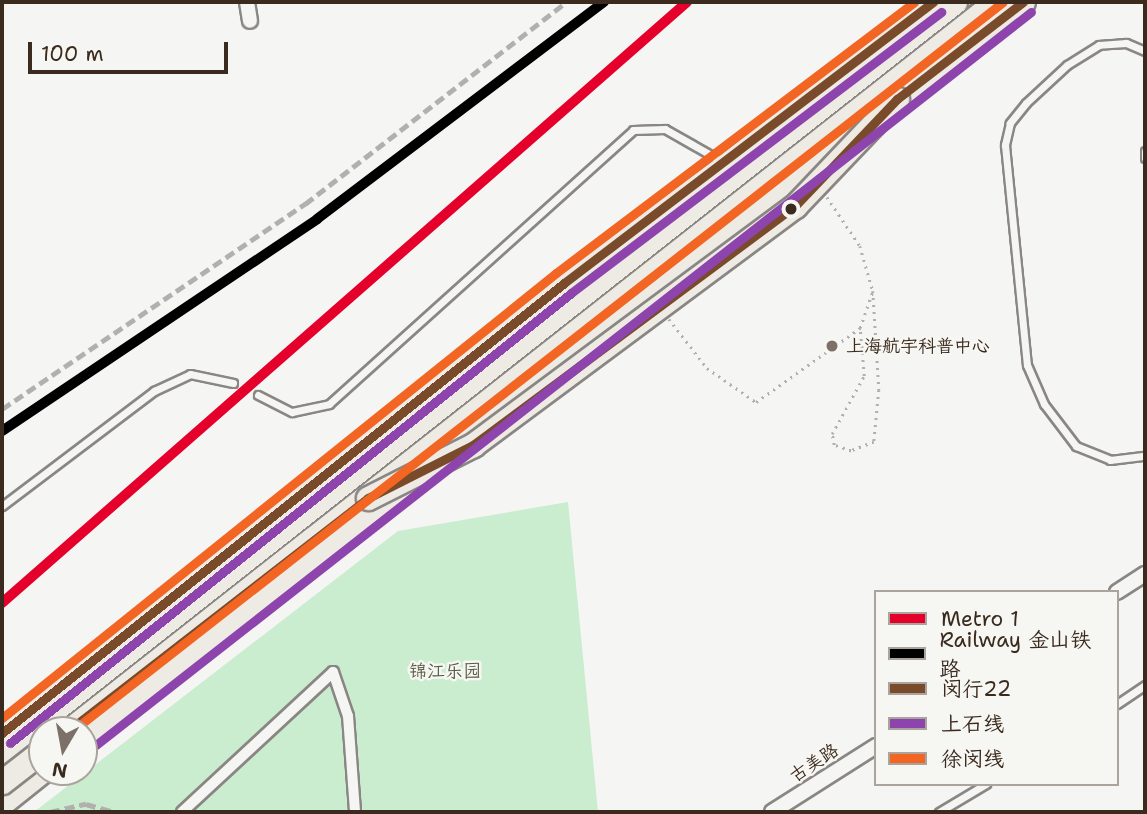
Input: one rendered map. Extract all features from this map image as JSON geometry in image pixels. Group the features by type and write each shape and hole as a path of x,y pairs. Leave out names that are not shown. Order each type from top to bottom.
{"main road":[{"path":"2,733 564,283 727,164 933,2"},
{"path":"2,751 955,2"},
{"path":"87,716 368,498 995,2"},
{"path":"98,727 1023,2"},
{"path":"368,498 473,445 795,206 897,99"},
{"path":"2,769 11,762 28,761"},
{"path":"2,782 28,762"},
{"path":"2,803 28,782"}],"street":[{"path":"247,2 250,21"},
{"path":"1119,591 1145,574"},
{"path":"182,812 226,778 333,672 348,716 355,812"},
{"name":"古美路","path":"772,812 874,747"}],"lane":[{"path":"1145,51 1126,43 1099,45 1067,65 1026,103 1010,123 1005,145 1027,365 1044,404 1076,446 1110,460 1145,456"},
{"path":"258,395 292,412 329,404 633,130 665,129 727,164"},
{"path":"1145,151 1145,158"},
{"path":"2,506 154,391 190,374 233,383"},
{"path":"1119,703 1145,685"},
{"path":"939,812 983,786"}],"path":[{"path":"822,190 860,246 873,291 879,390 874,442 851,451 834,445 832,434 864,376 860,328 873,291"},
{"path":"649,293 707,368 757,402 860,328"}],"green space":[{"name":"锦江乐园","path":"568,502 598,812 34,812 68,786 98,786 98,763 398,531"}],"railway":[{"path":"2,409 305,204 566,2"},
{"path":"50,812 86,804 114,812"}],"metro line":[{"name":"1","path":"2,603 687,2"}],"rail line":[{"name":"金山铁路","path":"2,431 317,219 604,2"}],"transit line":[{"name":"徐闵线","path":"2,718 556,273 914,2"},
{"name":"闵行22","path":"2,733 564,283 933,2"},
{"name":"徐闵线","path":"91,716 1003,2"},
{"name":"闵行22","path":"87,716 368,498 473,445 795,206 897,99 1023,2"},
{"name":"上石线","path":"10,743 571,293 941,12"},
{"name":"上石线","path":"98,743 1031,12"}],"place":[{"name":"上海航宇科普中心","path":"832,346"}]}
